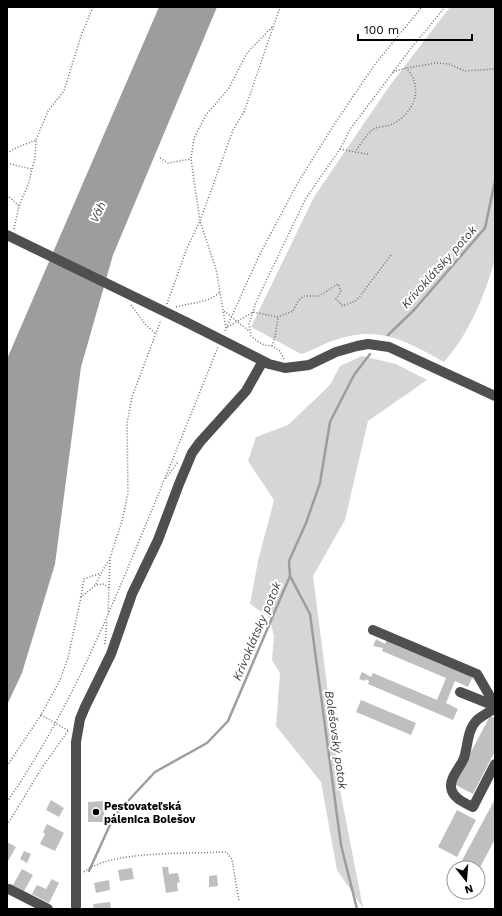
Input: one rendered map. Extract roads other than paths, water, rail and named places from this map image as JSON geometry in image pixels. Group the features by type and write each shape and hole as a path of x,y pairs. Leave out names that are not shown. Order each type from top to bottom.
{"street":[{"path":"11,232 263,361 285,368 309,365 352,347 378,345 398,350 495,396"},
{"path":"76,909 76,742 83,713 111,654 132,594 158,540 192,453 246,391 263,361"},
{"path":"373,630 477,674 495,706"},
{"path":"460,692 495,706"},
{"path":"495,706 476,721 467,740 464,758 453,778 451,787 453,794 460,800 473,807 495,764"},
{"path":"8,889 48,909"}],"water":[{"name":"Váh","path":"159,7 217,7 113,255 81,367 55,564 22,673 7,705 7,359"}],"waterway":[{"name":"Krivoklátsky potok","path":"388,335 414,310 485,228 495,181"},
{"name":"Krivoklátsky potok","path":"89,871 114,816 155,772 207,743 228,721 290,576 289,561 306,523 320,483 330,422 354,375 370,354"},
{"name":"Bolešovský potok","path":"290,576 310,614 341,845 357,909"}],"place":[{"name":"Pestovateľská pálenica Bolešov","path":"96,812"}]}
